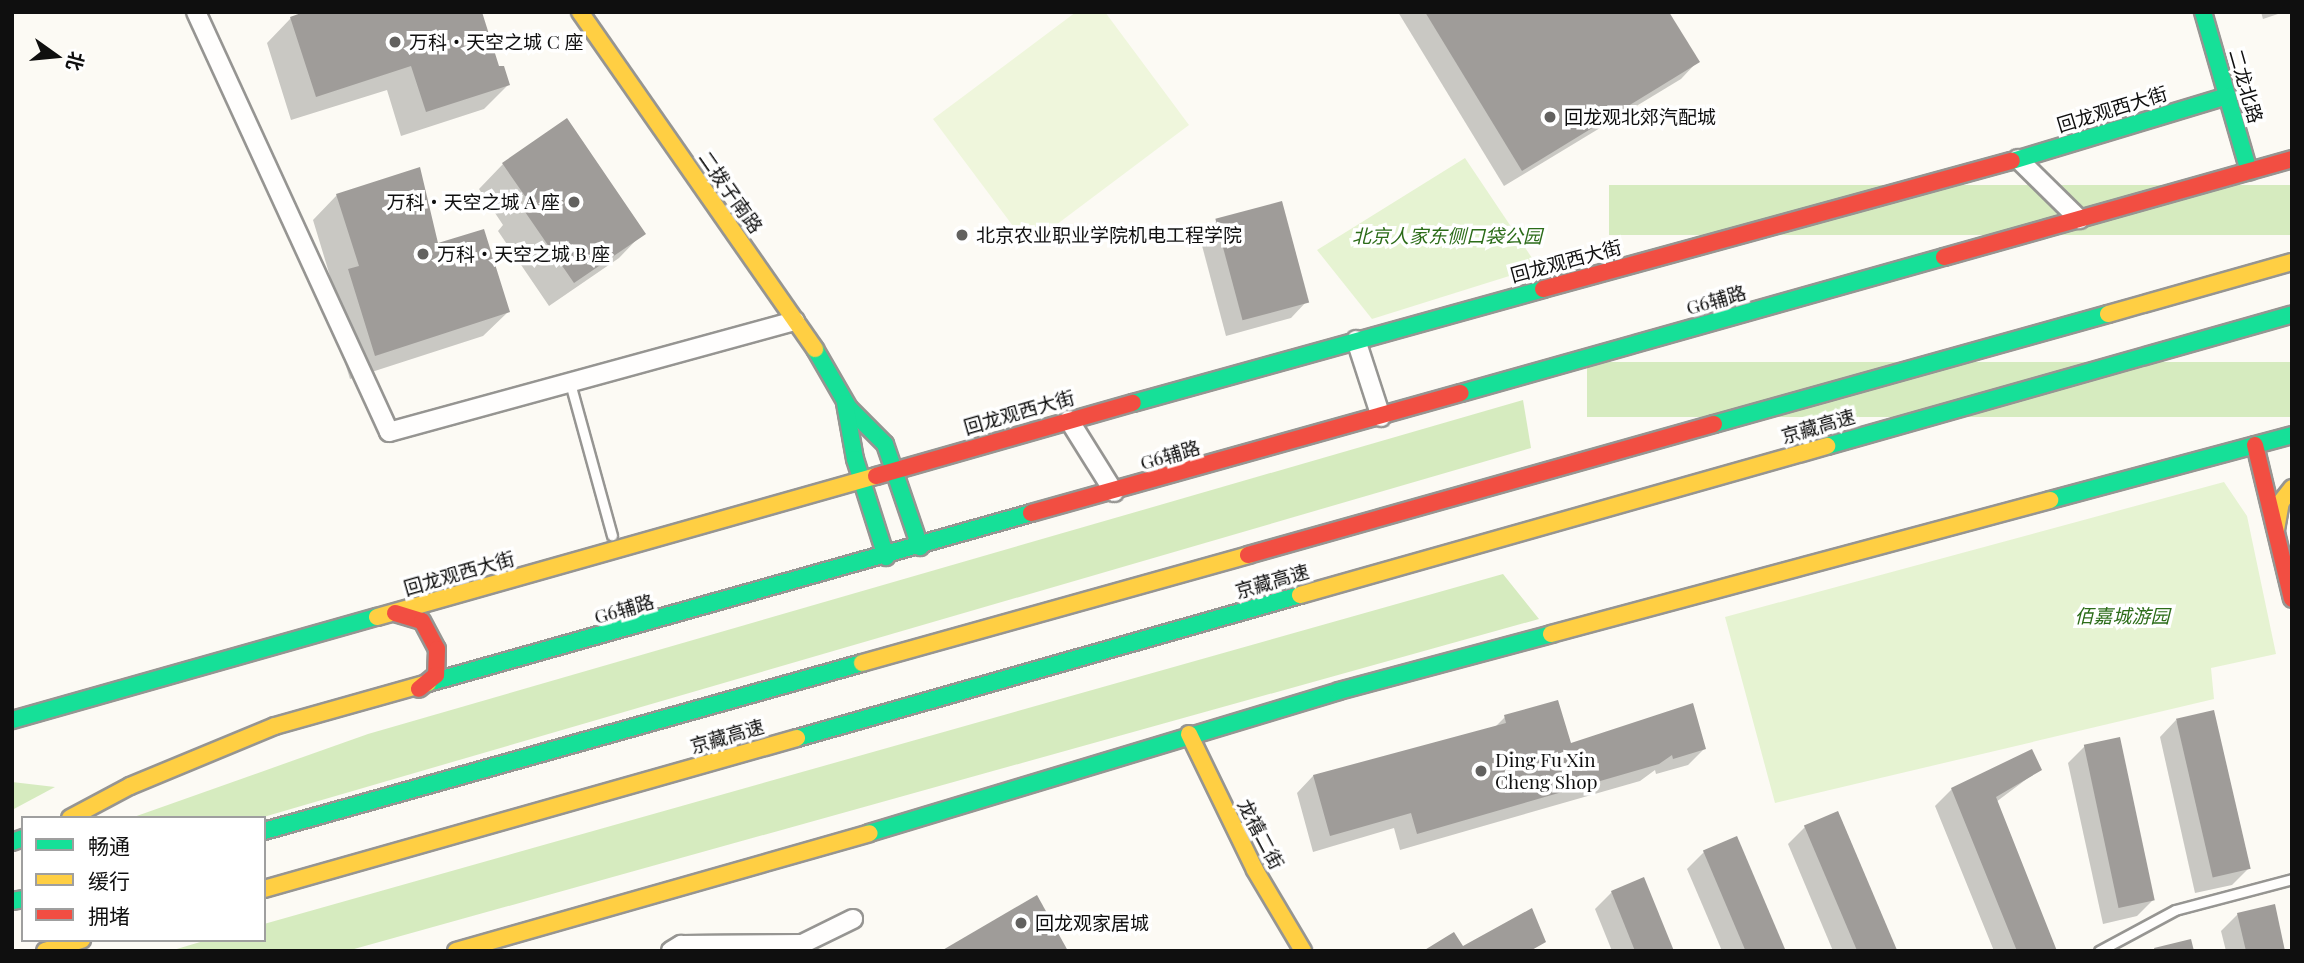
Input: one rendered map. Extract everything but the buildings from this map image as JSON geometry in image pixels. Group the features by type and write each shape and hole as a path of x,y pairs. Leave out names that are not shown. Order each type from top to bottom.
{"main road":[{"name":"二拨子南路","path":"580,12 795,321 843,399 882,439 920,547"},
{"name":"二龙北路","path":"2203,12 2249,171"},
{"name":"回龙观西大街","path":"12,720 394,613 860,474 893,465 915,463 2018,159 2227,96"},
{"name":"G6辅路","path":"74,816 130,786 275,726 418,689 2292,159"},
{"name":"京藏高速","path":"266,830 2292,262"},
{"name":"京藏高速","path":"266,888 2292,314"},
{"name":"二拨子南路","path":"843,399 860,474 886,557"},
{"path":"456,951 831,845 1189,734 2292,435"},
{"path":"2255,445 2292,599"},
{"name":"回龙观西大街","path":"12,703 612,535 860,474"},
{"path":"2279,544 2278,511 2292,488"},
{"path":"394,613 422,621 437,649 436,675 418,689"},
{"name":"龙禧二街","path":"1189,734 1255,870 1303,951"},
{"path":"45,951 75,942"}],"street":[{"path":"196,12 389,432 795,321"},
{"path":"2018,159 2079,219"},
{"path":"1356,340 1381,416"},
{"path":"1069,420 1114,492"},
{"path":"671,951 681,945 802,944 853,919"}],"lane":[{"path":"570,383 612,535"},
{"path":"2098,951 2175,910 2292,879"}],"green space":[{"path":"1076,12 1105,12 1189,125 1028,246 933,119"},
{"name":"北京人家东侧口袋公园","path":"1465,158 1538,267 1372,319 1317,250"},
{"path":"1609,185 2292,185 2292,235 1609,235"},
{"path":"1587,362 2292,362 2292,417 1587,417"},
{"path":"1523,400 1531,448 266,816 137,816 368,734"},
{"name":"佰嘉城游园","path":"2224,482 2247,516 2276,654 2211,668 2214,699 1775,803 1725,617"},
{"path":"1503,574 1539,619 347,951 170,951 200,942 266,942 266,923"},
{"path":"12,782 55,787 12,810"}],"traffic: fast":[{"path":"2203,12 2249,171"},
{"path":"2012,161 2227,96"},
{"path":"1461,393 1944,257"},
{"path":"1133,403 1543,289"},
{"path":"1714,424 2108,314"},
{"path":"1827,446 2292,314"},
{"path":"815,349 849,408 885,444 920,547"},
{"path":"845,403 855,459 886,557"},
{"path":"2050,500 2292,435"},
{"path":"428,683 1031,513"},
{"path":"797,738 1300,595"},
{"path":"12,720 377,617"},
{"path":"869,833 1339,691 1551,634"},
{"path":"266,830 862,663"},
{"path":"12,842 21,839"},
{"path":"12,901 21,899"}],"traffic: slow":[{"path":"580,12 815,349"},
{"path":"2108,314 2292,262"},
{"path":"1300,595 1827,446"},
{"path":"377,617 876,476"},
{"path":"2276,530 2281,502 2292,488"},
{"path":"1551,634 2050,500"},
{"path":"862,663 1248,555"},
{"path":"74,816 130,786 275,726 428,683"},
{"path":"1189,734 1255,870 1303,951"},
{"path":"266,888 797,738"},
{"path":"456,951 869,833"},
{"path":"45,951 75,942"}],"traffic: jam":[{"path":"1944,257 2292,159"},
{"path":"1543,289 2012,161"},
{"path":"1031,513 1461,393"},
{"path":"876,476 1133,403"},
{"path":"1248,555 1714,424"},
{"path":"2255,445 2292,599"},
{"path":"395,613 422,621 437,649 436,675 419,689"}],"place":[{"name":"万科・天空之城 C 座","path":"395,42"},
{"name":"回龙观北郊汽配城","path":"1550,117"},
{"name":"万科・天空之城 A 座","path":"574,202"},
{"name":"北京农业职业学院机电工程学院","path":"962,235"},
{"name":"万科・天空之城 B 座","path":"423,254"},
{"name":"Ding Fu Xin Cheng Shop","path":"1481,771"},
{"name":"回龙观家居城","path":"1021,923"}]}
